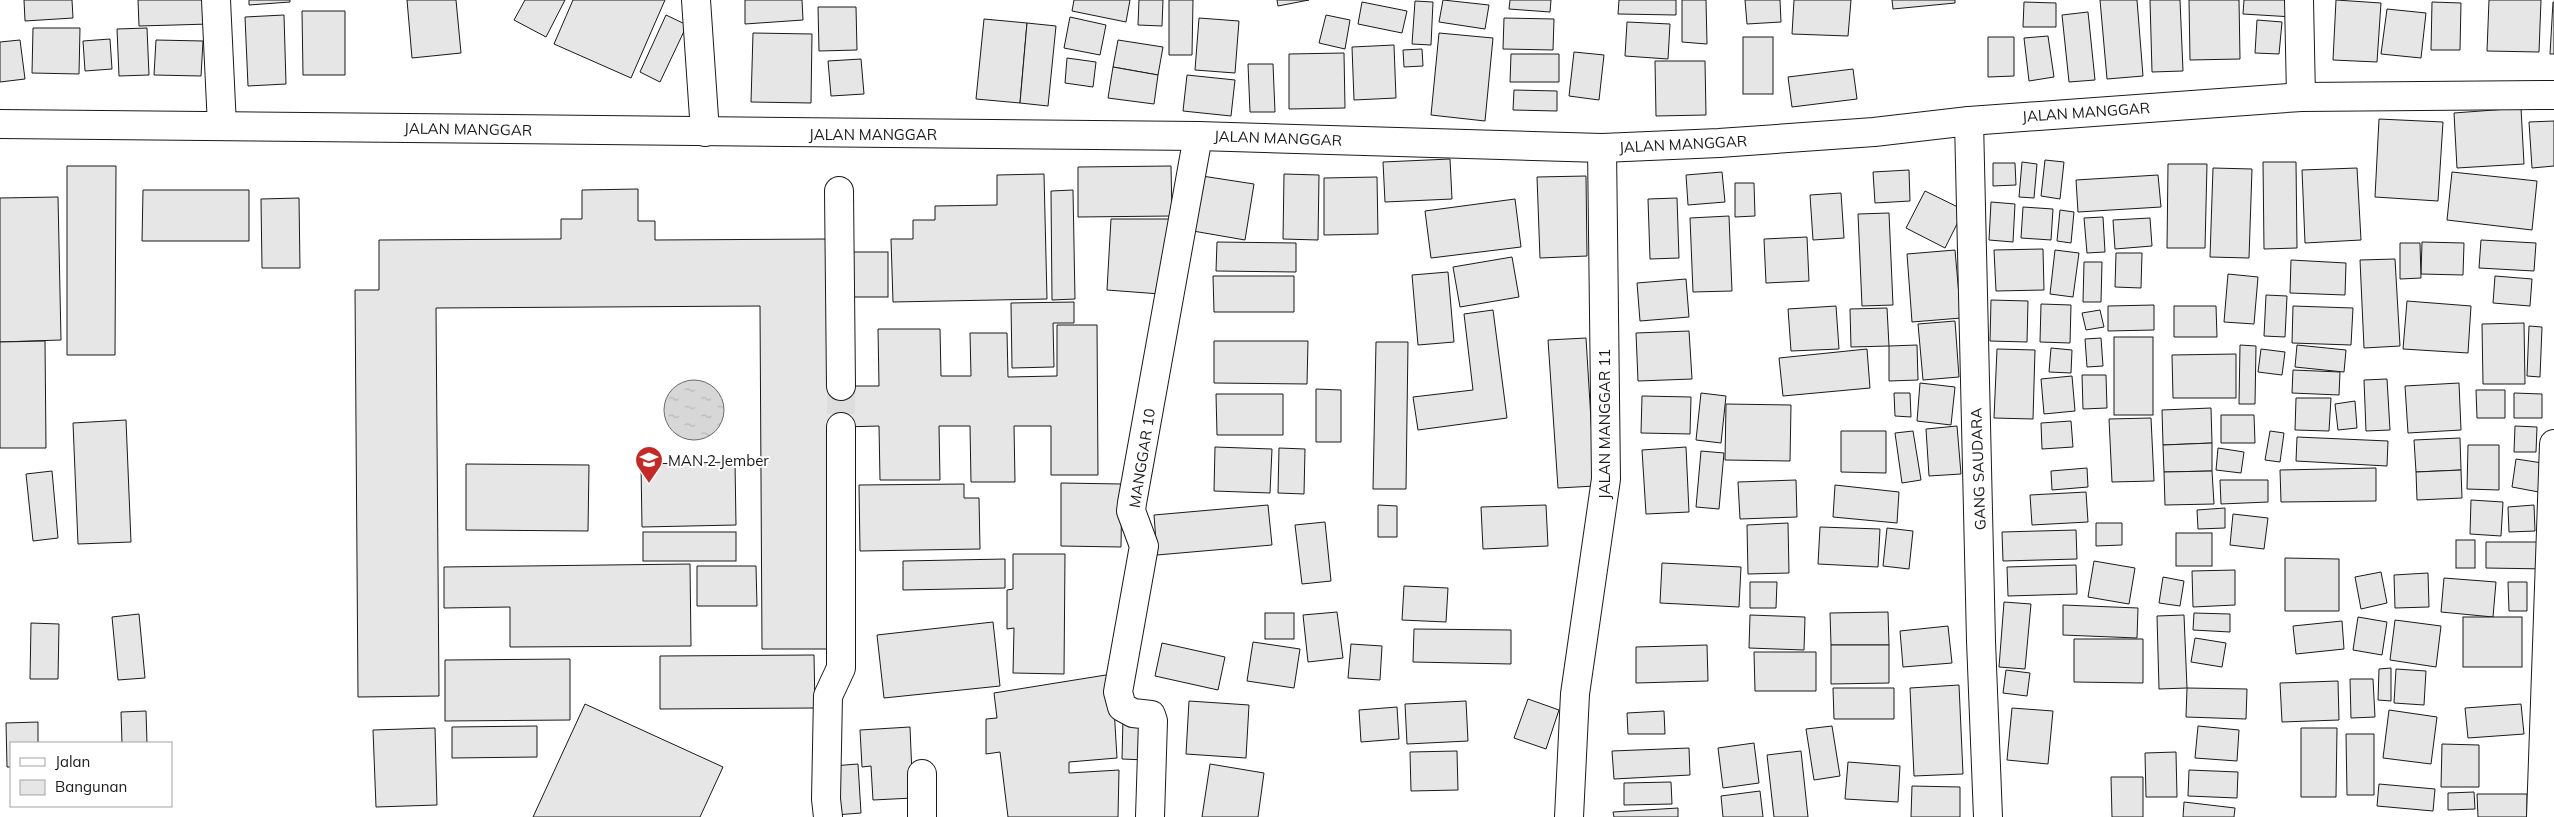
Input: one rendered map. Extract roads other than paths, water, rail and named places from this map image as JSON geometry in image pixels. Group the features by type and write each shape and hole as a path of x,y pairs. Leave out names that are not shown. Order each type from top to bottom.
{"street":[{"path":"216,0 222,126"},
{"path":"696,0 705,132"},
{"path":"2299,0 2301,97"},
{"name":"JALAN MANGGAR","path":"0,124 1198,136 1602,148 1719,143 1874,132 1969,121 2301,97 2554,95"},
{"name":"GANG SAUDARA","path":"1969,121 1981,641 1988,817"},
{"name":"MANGGAR 10","path":"1150,817 1153,721 1151,715 1133,713 1122,706 1118,692 1144,546 1131,511 1132,503 1198,136"},
{"name":"JALAN MANGGAR 11","path":"1569,817 1575,694 1606,479 1602,148"},
{"path":"838,192 841,386"},
{"path":"828,817 826,799 828,696 840,668 841,659 841,426"},
{"path":"2541,817 2554,444"},
{"path":"922,774 922,817"}],"water":[{"path":"688,380 700,380 711,385 719,393 724,404 722,422 711,435 700,440 688,440 677,435 669,427 664,416 664,404 669,393 677,385"}],"tunnel":[{"path":"841,386 841,427"}],"place":[{"name":"MAN 2 Jember","path":"649,484"}]}
